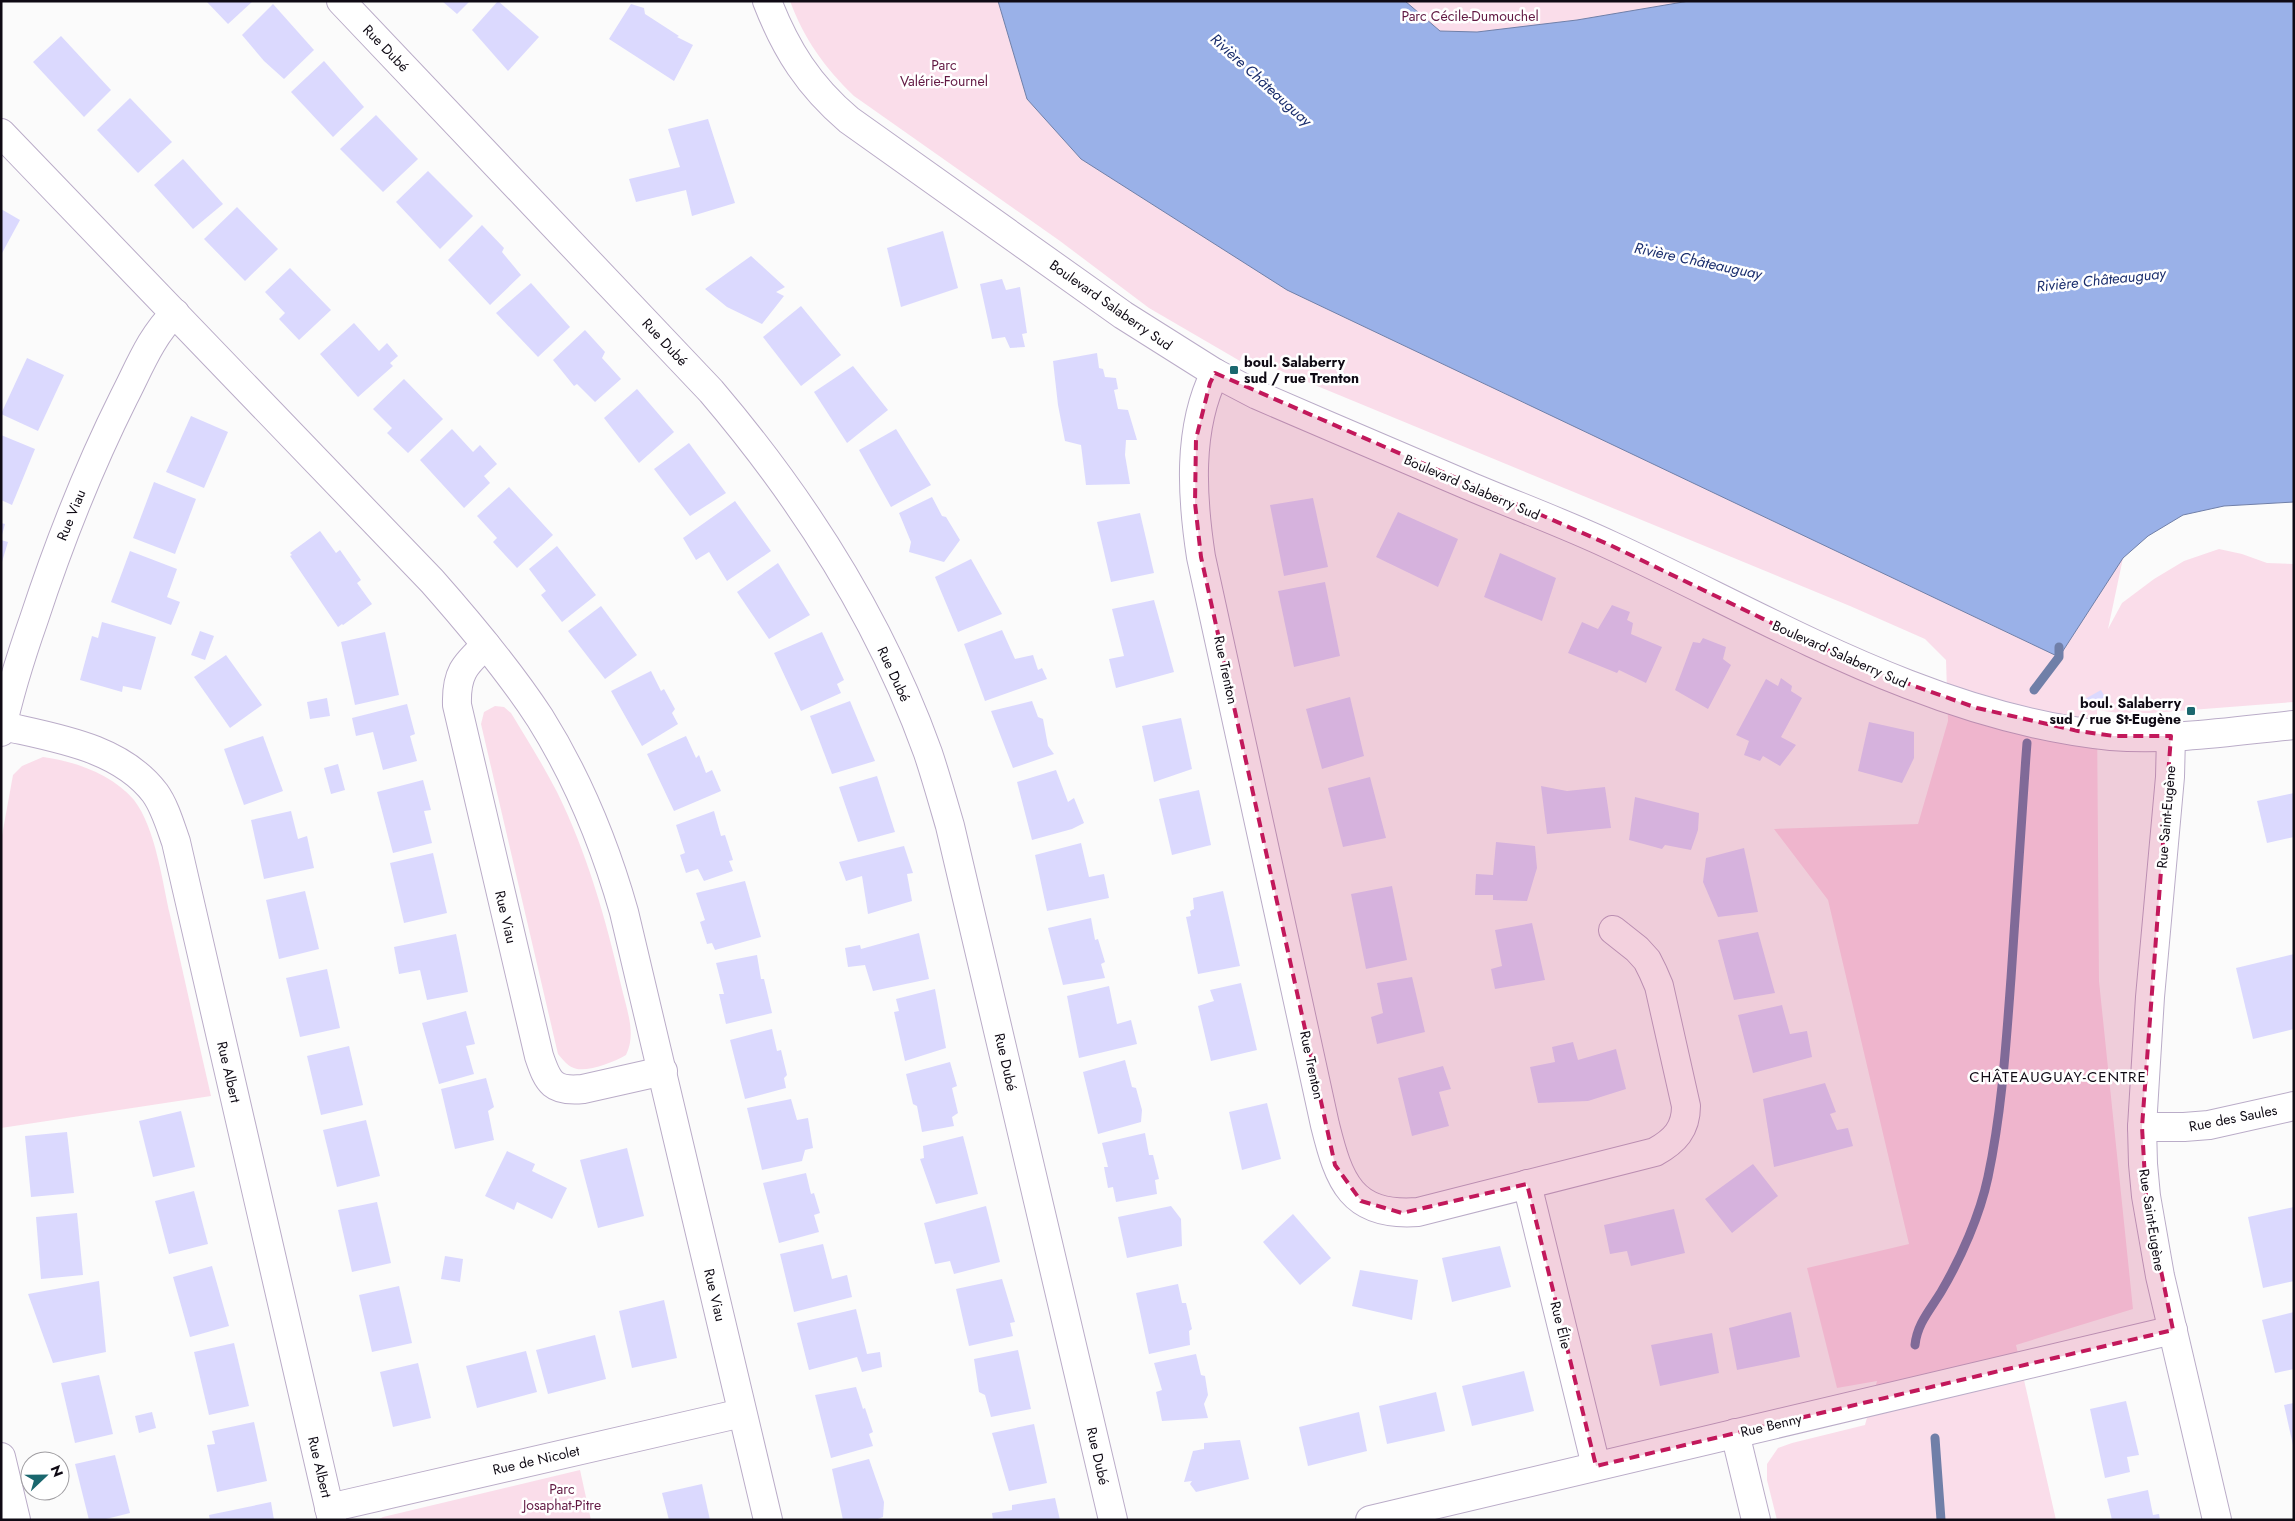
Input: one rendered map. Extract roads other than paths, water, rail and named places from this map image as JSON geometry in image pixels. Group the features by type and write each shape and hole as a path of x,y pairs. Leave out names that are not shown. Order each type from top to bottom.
{"street":[{"name":"Rue Dubé","path":"341,1 680,357 738,423 782,479 817,530 844,575 878,640 928,754 962,870 1112,1520"},
{"name":"Boulevard Salaberry Sud","path":"768,1 780,32 804,73 817,91 848,120 1123,315 1215,373 1257,395 1610,545 1832,652 1914,686 1978,708 2078,731 2114,736 2171,736 2294,725"},
{"name":"Rue Viau","path":"1,133 432,581 517,685 555,744 605,852 624,912 663,1070 768,1520"},
{"name":"Rue Viau","path":"2,729 15,679 43,592 84,481 106,432 147,351 162,326 175,313"},
{"name":"Rue Trenton","path":"1215,373 1204,400 1196,439 1195,503 1199,542 1325,1125 1336,1165 1342,1179 1361,1201 1387,1212 1418,1212 1655,1152 1676,1138 1682,1129 1686,1117 1684,1094 1659,986 1647,960 1613,930"},
{"name":"Rue Viau","path":"486,645 463,668 457,690 458,705 539,1056 544,1070 550,1081 559,1089 570,1090 583,1089 663,1070"},
{"name":"Rue Albert","path":"2,729 74,744 117,761 138,776 154,792 165,810 176,842 330,1514"},
{"name":"Rue Saint-Eugène","path":"2171,736 2170,777 2150,997 2142,1126 2146,1196 2173,1330 2217,1520"},
{"name":"Rue des Saules","path":"2142,1126 2184,1127 2209,1125 2294,1106"},
{"name":"Rue Élie","path":"1527,1184 1596,1466"},
{"name":"Rue Benny","path":"1370,1520 2173,1330"},
{"name":"Rue de Nicolet","path":"330,1514 742,1413"},
{"path":"1735,1433 1756,1520"},
{"path":"1,1457 16,1520"}],"water":[{"name":"Rivière Châteauguay","path":"998,1 1405,1 1440,31 1477,32 1577,20 1689,1 2294,1 2294,502 2224,506 2183,515 2148,536 2123,558 2059,657 1287,290 1081,159 1027,99"}],"waterway":[{"path":"2034,690 2059,657 2059,647"},
{"path":"1915,1345 1921,1324 1963,1251 1985,1191 1993,1152 2005,1053 2027,743"},
{"path":"1935,1438 1941,1520"}],"place":[{"name":"boul. Salaberry sud / rue Trenton","path":"1234,370"},
{"name":"boul. Salaberry sud / rue St-Eugène","path":"2191,711"}],"district":[{"name":"CHÂTEAUGUAY-CENTRE","path":"2058,1077"}],"park label":[{"name":"Parc Cécile-Dumouchel","path":"1470,16"},
{"name":"Parc Valérie-Fournel","path":"944,74"},
{"name":"Parc Josaphat-Pitre","path":"562,1498"}]}
